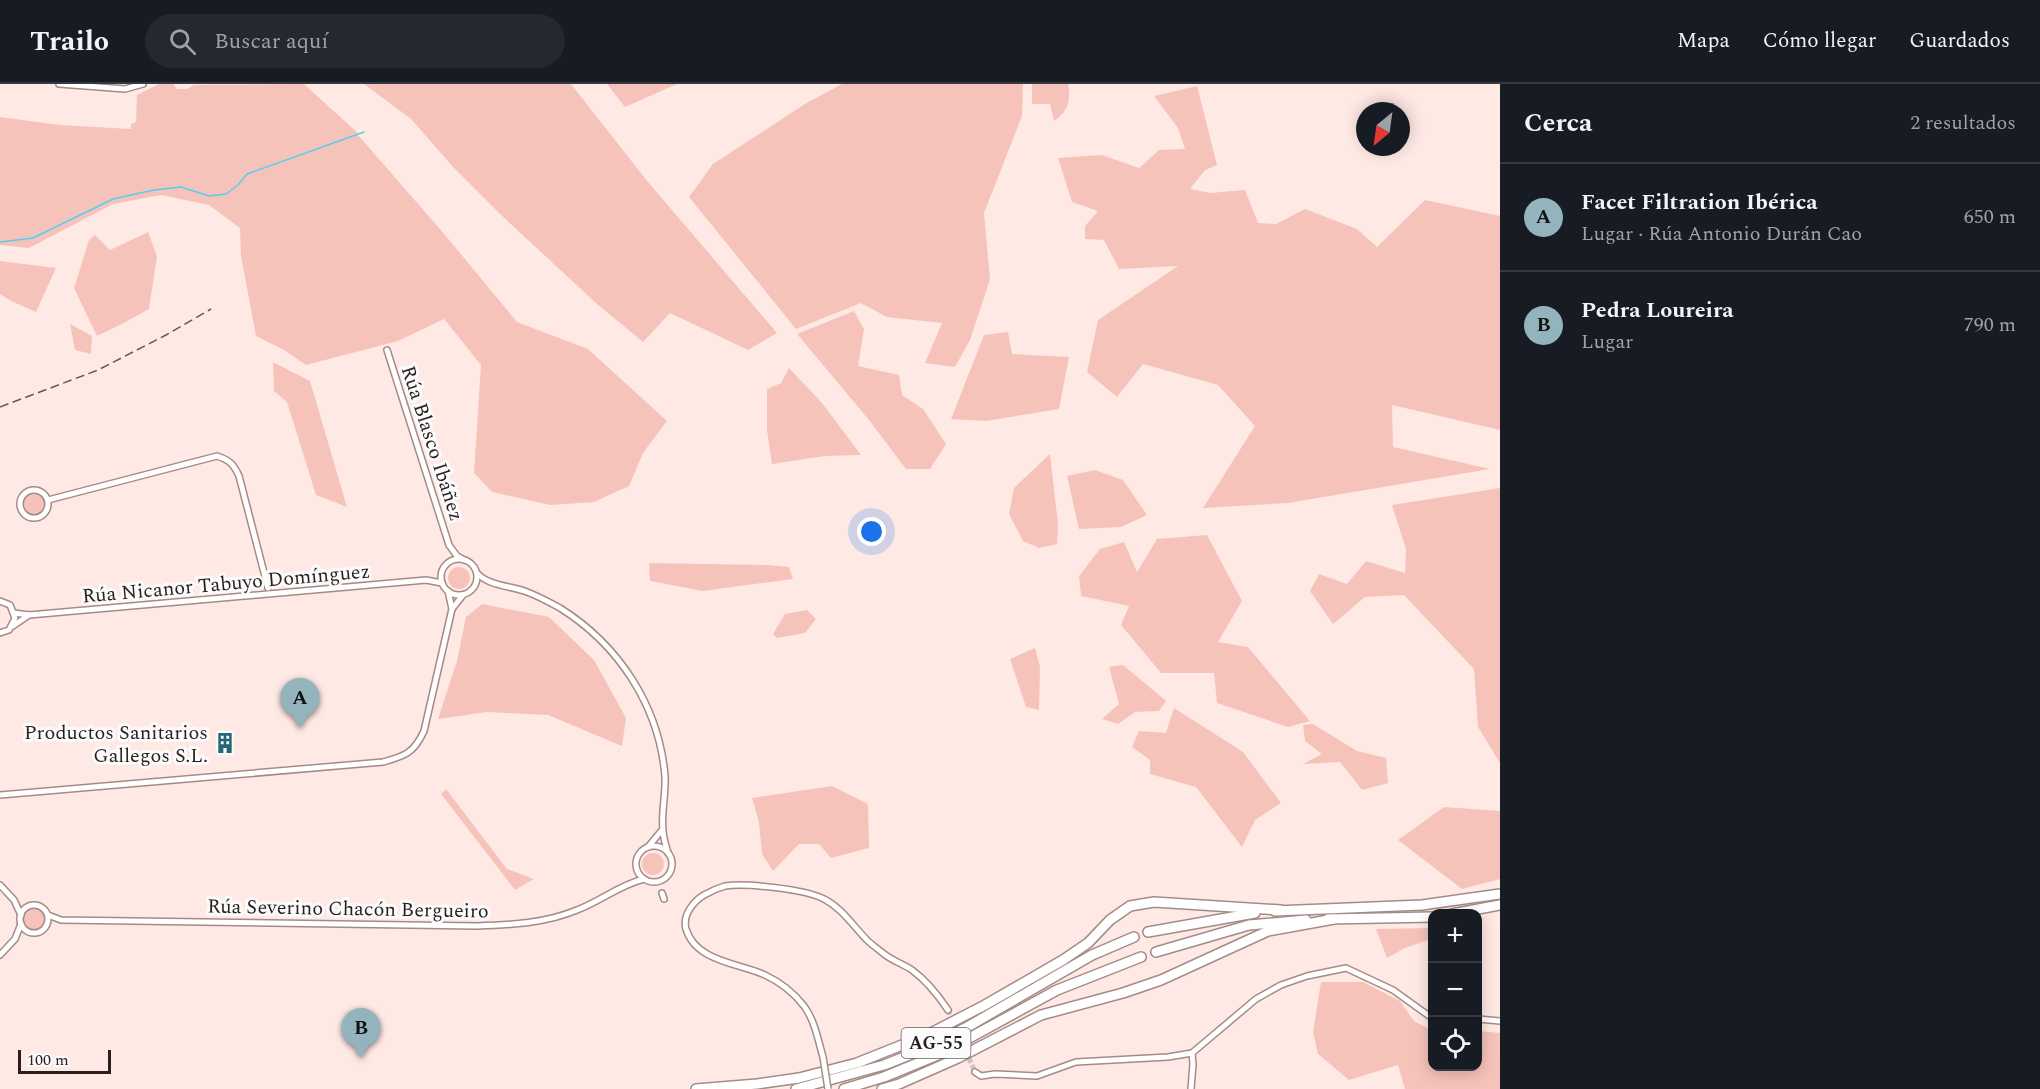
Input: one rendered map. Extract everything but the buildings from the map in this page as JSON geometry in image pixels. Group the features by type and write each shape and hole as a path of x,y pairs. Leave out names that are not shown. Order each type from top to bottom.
{"highway":[{"path":"1148,932 1281,910 1422,905 1500,894"},
{"path":"696,1089 757,1084 799,1077 857,1062 927,1035 1063,960 1088,943 1110,920 1130,906 1154,902 1281,910"},
{"path":"1479,909 1500,905"},
{"path":"1156,952 1249,925 1292,921 1428,916"},
{"path":"882,1089 958,1058 1041,1015 1060,1008 1123,993 1161,980 1268,931 1334,919"},
{"name":"AG-55","path":"796,1089 884,1065 927,1048 1092,955 1134,937"},
{"name":"AG-55","path":"844,1089 884,1077 940,1054 1057,990 1141,957"}],"street":[{"path":"59,84 125,89 143,84"},
{"name":"Rúa Blasco Ibáñez","path":"387,350 449,545 464,560"},
{"path":"48,500 217,456 227,459 234,465 239,476 268,588"},
{"path":"30,490 43,492 48,500 46,511 40,517 29,517 21,509 22,497 30,490"},
{"name":"Rúa Blasco Ibáñez","path":"444,567 448,558 449,545"},
{"path":"452,609 448,591 442,583 442,573 444,567 453,560 464,560 490,582 527,592 546,600 567,613 601,640 629,673 651,716 662,754 665,795 662,830 671,866 668,874 657,881 644,879 638,871 636,860 662,830"},
{"name":"Rúa Nicanor Tabuyo Domínguez","path":"426,580 442,573"},
{"path":"474,587 477,573"},
{"name":"Rúa Nicanor Tabuyo Domínguez","path":"14,613 29,615 426,580 442,583"},
{"path":"0,795 382,762 402,757 415,748 424,731 452,609 463,594 474,587 490,582"},
{"path":"448,591 456,595 463,594"},
{"path":"0,601 10,605 14,613 12,626"},
{"name":"Rúa Nicanor Tabuyo Domínguez","path":"0,633 29,615"},
{"path":"648,847 659,847 668,853"},
{"name":"Rúa Severino Chacón Bergueiro","path":"627,884 638,871"},
{"name":"Rúa Severino Chacón Bergueiro","path":"48,915 61,920 511,925 543,920 577,910 627,884 644,879"},
{"path":"0,885 15,900 29,906 38,906 48,915 46,926 40,932 28,932 15,939 0,955"},
{"path":"828,1089 816,1029 805,1007 789,990 766,975 713,958 697,946 685,926 686,917 699,898 725,886 745,886 803,892 824,899 841,912 875,947 891,960 911,969 927,983 948,1010"},
{"path":"15,900 21,915 21,924 15,939"},
{"path":"21,915 29,906"},
{"name":"Rúa Severino Chacón Bergueiro","path":"46,926 61,920"},
{"path":"21,924 28,932"},
{"path":"975,1072 981,1076 995,1074 1037,1076 1076,1062 1168,1057 1192,1053 1256,999 1273,989 1307,976 1346,968 1393,990 1431,1017"},
{"path":"1482,1019 1500,1021"},
{"path":"1191,1089 1194,1064 1192,1053"}],"shaded area":[{"path":"159,84 173,84 177,89 187,89 194,85 304,84 359,134 517,322 588,349 667,421 643,453 629,486 594,502 550,505 492,492 474,473 481,365 444,319 398,341 306,365 284,350 256,336 241,256 240,228 209,205 161,195 113,204 29,248 0,245 0,117 60,125 131,129 131,124 136,122 137,95"},
{"path":"364,84 571,84 648,182 777,333 748,350 670,313 643,342 597,304 500,214 453,167 411,119"},
{"path":"607,84 677,84 625,107"},
{"path":"842,84 1023,84 1022,116 984,213 990,279 970,340 955,367 925,363 942,323 887,317 861,303 796,329 689,197 713,164 805,104"},
{"path":"1032,84 1068,84 1069,95 1063,114 1054,121 1050,104 1032,104"},
{"path":"1197,86 1217,165 1205,170 1190,189 1210,193 1245,190 1258,223 1276,224 1305,209 1357,229 1377,247 1425,200 1500,216 1500,430 1392,405 1393,447 1490,469 1288,503 1203,508 1255,426 1218,385 1143,364 1117,397 1087,372 1098,320 1178,266 1119,269 1104,240 1085,239 1085,226 1098,211 1072,202 1058,158 1102,155 1139,168 1159,150 1185,149 1178,128 1154,96"},
{"path":"148,232 157,256 149,309 97,336 74,288 89,240 95,235 110,250"},
{"path":"0,261 56,268 36,312 0,294"},
{"path":"854,311 864,329 858,366 899,375 902,395 923,409 946,444 930,469 906,469 869,420 797,334"},
{"path":"70,324 92,336 91,354 75,350"},
{"path":"1008,332 1012,354 1069,357 1059,409 986,421 951,419 984,335"},
{"path":"273,362 310,381 347,507 316,495 287,402 274,391"},
{"path":"789,368 822,403 861,455 825,456 772,464 767,430 767,389 781,383"},
{"path":"1050,454 1058,524 1057,544 1039,548 1023,541 1009,514 1014,488"},
{"path":"1095,470 1123,480 1147,515 1121,527 1079,529 1067,476"},
{"path":"1500,488 1500,763 1478,727 1474,669 1404,595 1365,597 1333,624 1310,591 1319,574 1347,584 1366,561 1405,573 1406,549 1392,505"},
{"path":"35,493 43,496 46,504 43,512 35,515 27,512 24,504 27,496"},
{"path":"1207,535 1242,601 1218,642 1248,647 1310,721 1288,727 1217,703 1214,673 1161,673 1121,625 1129,606 1081,596 1079,576 1100,549 1124,542 1137,572 1157,539"},
{"path":"649,563 789,567 793,579 703,591 650,581"},
{"path":"455,567 463,567 470,574 470,582 463,589 455,589 448,582 448,574"},
{"path":"482,604 549,617 594,660 626,718 622,746 548,715 487,712 438,719 457,661 466,617"},
{"path":"807,610 816,619 805,633 777,638 773,634 785,614"},
{"path":"1035,648 1040,667 1039,710 1026,707 1010,659"},
{"path":"1123,665 1166,701 1159,711 1135,712 1118,724 1102,719 1119,704 1109,667"},
{"path":"1174,708 1243,752 1281,803 1255,820 1242,847 1196,787 1150,774 1150,760 1132,747 1139,731 1166,733"},
{"path":"1313,724 1357,751 1386,758 1388,783 1362,790 1340,762 1303,764 1322,754 1305,741 1303,725"},
{"path":"832,786 868,804 869,848 831,858 819,844 799,844 773,871 762,854 759,822 752,798"},
{"path":"446,789 507,869 534,879 515,890 441,794"},
{"path":"1444,807 1500,811 1500,879 1462,889 1398,840"},
{"path":"653,853 661,856 664,864 661,872 653,875 645,872 642,864 645,856"},
{"path":"34,908 42,911 45,919 42,927 34,930 26,927 23,919 26,911"},
{"path":"1428,928 1428,940 1405,948 1387,958 1376,929"},
{"path":"1321,982 1363,982 1400,1001 1414,1021 1428,1028 1428,1071 1482,1071 1482,1031 1500,1033 1500,1089 1405,1089 1398,1065 1349,1080 1318,1054 1313,1032"}],"waterway":[{"path":"0,242 33,238 113,199 154,190 181,187 209,196 226,194 247,174 364,132"}],"tunnel":[{"path":"948,1010 975,1072"}],"railway":[{"path":"0,407 98,370 211,309"}],"place":[{"name":"Facet Filtration Ibérica","path":"300,728"},
{"name":"Productos Sanitarios Gallegos S.L.","path":"225,743"},
{"name":"Pedra Loureira","path":"361,1058"}]}
